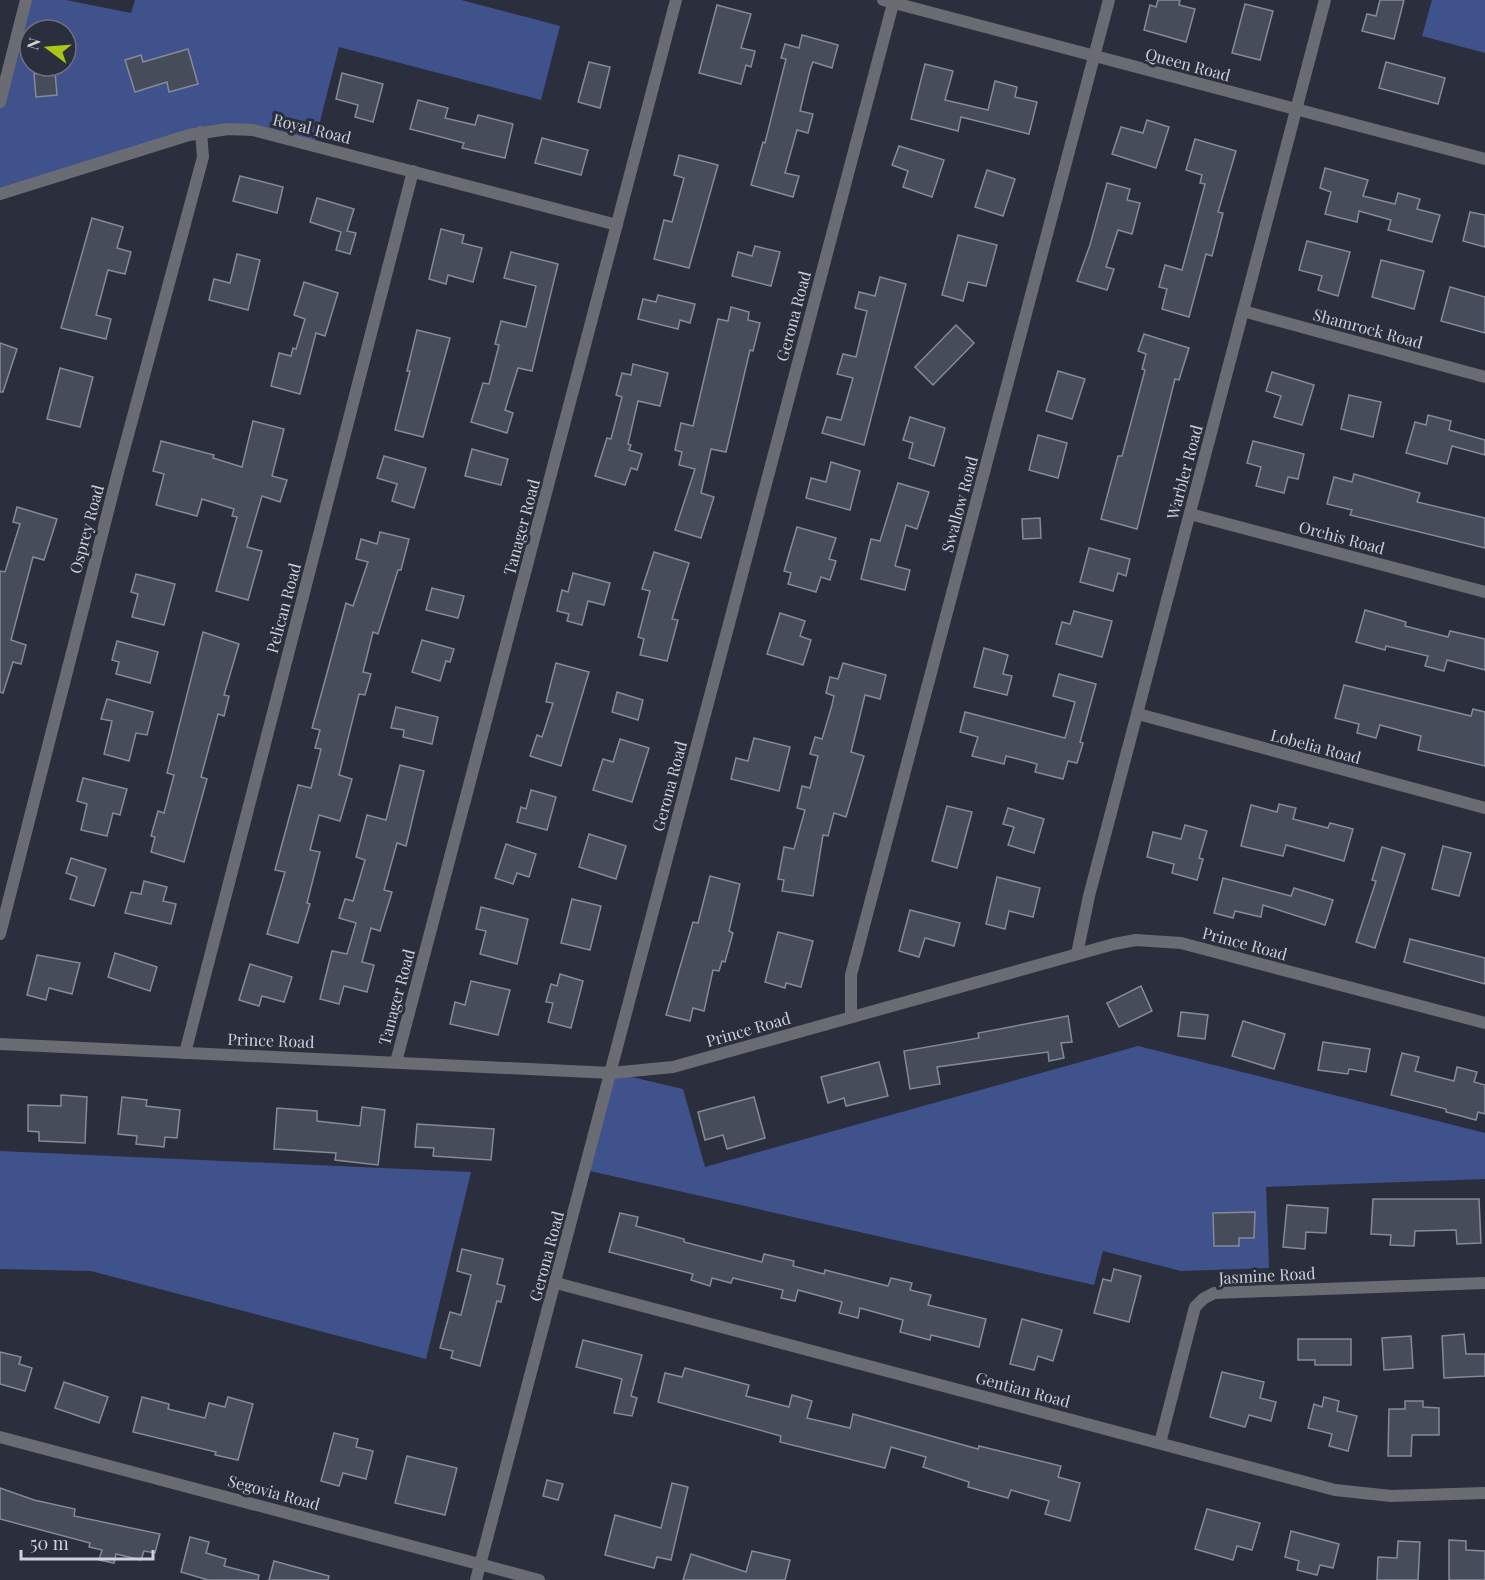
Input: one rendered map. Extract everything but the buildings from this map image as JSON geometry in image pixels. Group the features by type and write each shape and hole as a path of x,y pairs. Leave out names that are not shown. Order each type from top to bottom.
{"street":[{"path":"0,102 26,0"},
{"name":"Tanager Road","path":"396,1062 676,0"},
{"name":"Swallow Road","path":"851,1017 851,975 1109,0"},
{"name":"Warbler Road","path":"1077,954 1089,896 1325,0"},
{"name":"Queen Road","path":"890,1 1485,159"},
{"name":"Gerona Road","path":"476,1580 556,1283 890,1"},
{"name":"Royal Road","path":"0,195 201,132 228,129 262,132 617,225"},
{"name":"Osprey Road","path":"0,934 118,472 203,157 201,132"},
{"name":"Pelican Road","path":"185,1053 413,171"},
{"name":"Shamrock Road","path":"1243,311 1485,377"},
{"name":"Orchis Road","path":"1190,514 1485,592"},
{"name":"Lobelia Road","path":"1138,714 1485,808"},
{"name":"Prince Road","path":"0,1044 611,1073 673,1067 1077,954 1136,940 1181,943 1485,1023"},
{"name":"Gentian Road","path":"556,1283 1335,1490 1363,1494 1485,1493"},
{"name":"Jasmine Road","path":"1160,1443 1195,1307 1214,1293 1485,1283"},
{"name":"Segovia Road","path":"0,1437 539,1580"}],"shaded area":[{"path":"23,0 66,0 131,13 135,0 461,0 560,26 541,100 339,47 315,141 246,127 206,134 0,197 0,102 18,22 18,78 78,78 78,18 19,18"},
{"path":"1432,0 1485,0 1485,53 1422,36"},
{"path":"1138,1046 1485,1133 1485,1179 1266,1187 1269,1268 1181,1271 1103,1251 1094,1285 590,1171 610,1072 683,1089 705,1167"},
{"path":"0,1151 471,1172 426,1359 91,1271 0,1269"}]}
